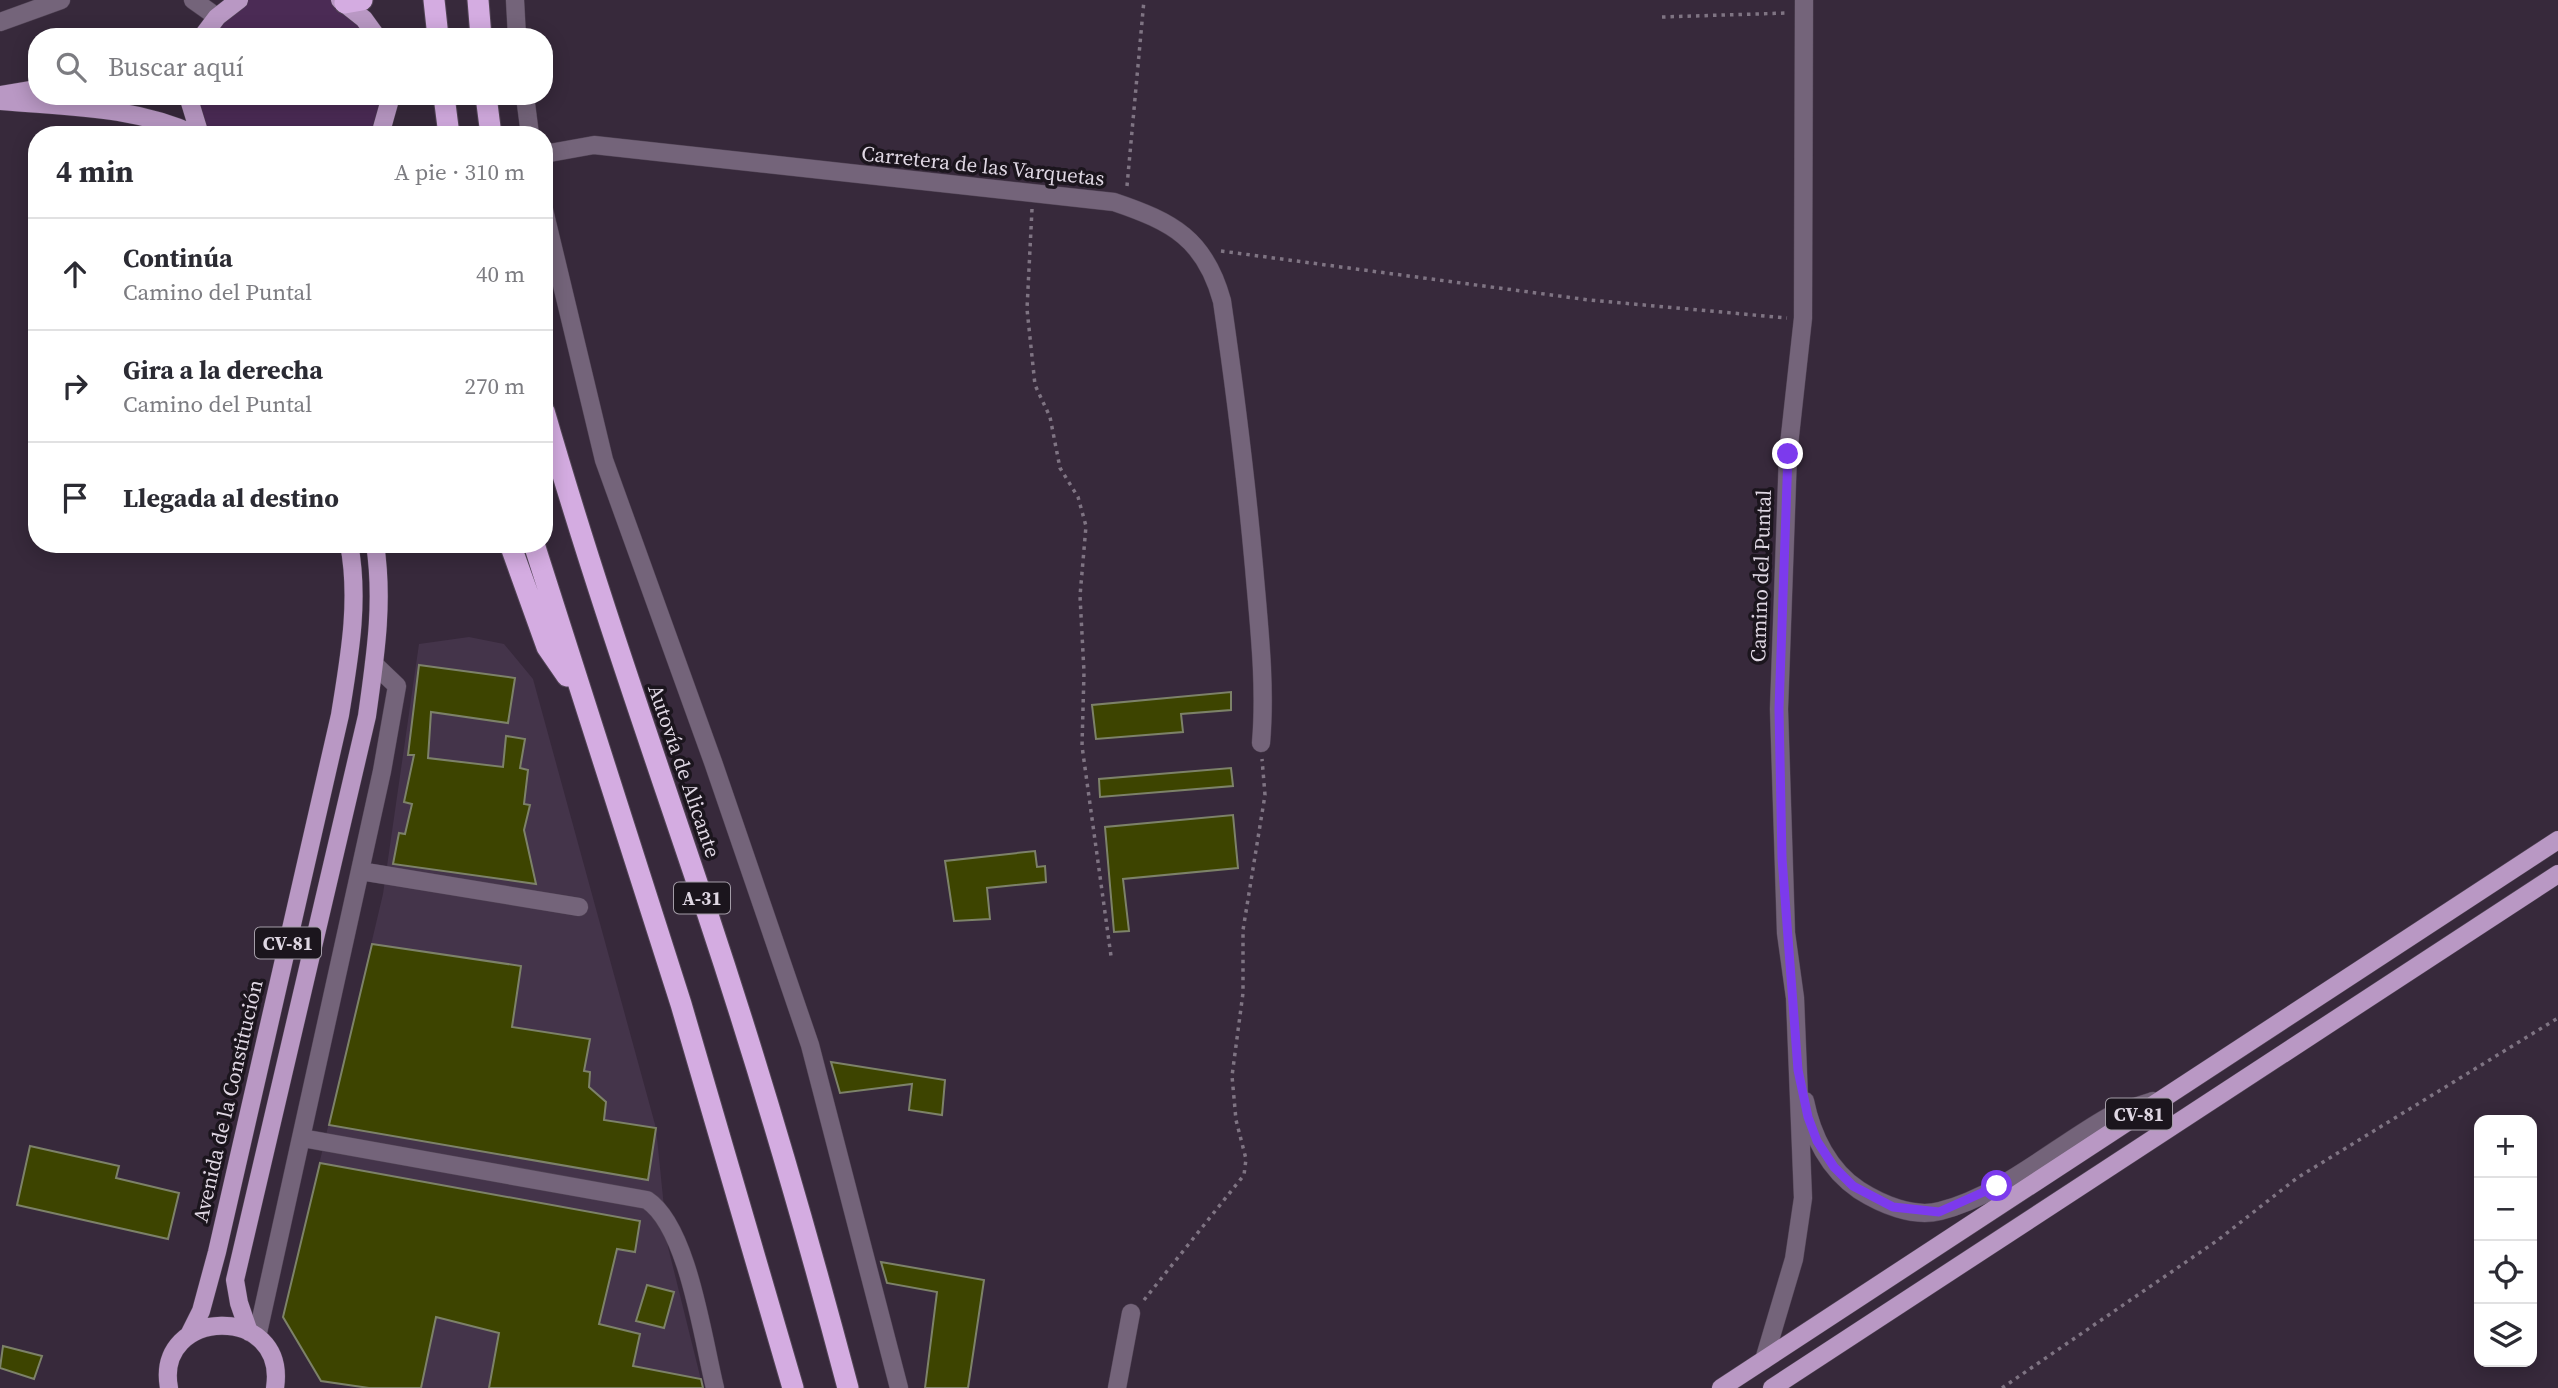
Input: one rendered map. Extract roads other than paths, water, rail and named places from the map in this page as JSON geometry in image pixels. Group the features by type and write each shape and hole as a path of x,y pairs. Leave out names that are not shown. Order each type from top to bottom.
{"highway":[{"path":"434,0 437,28"},
{"path":"478,0 480,28"},
{"path":"445,105 448,126"},
{"path":"487,105 490,126"},
{"name":"Autovía de Alicante","path":"553,442 586,556 708,917 796,1195 848,1388"},
{"path":"513,553 547,647 579,693"},
{"name":"A-31","path":"537,553 579,693 681,1004 793,1388"}],"main road":[{"path":"209,28 239,0"},
{"path":"349,1 370,28"},
{"path":"0,95 28,90"},
{"path":"0,101 28,103"},
{"path":"56,105 111,109 162,120 176,126"},
{"path":"190,105 196,126"},
{"path":"383,126 388,105"},
{"name":"Avenida de la Constitución","path":"189,1335 201,1311 217,1252 340,715 353,631 354,574 350,553"},
{"name":"CV-81","path":"287,1388 275,1379 266,1346 253,1334 239,1303 235,1280 367,716 380,595 376,553"},
{"name":"CV-81","path":"1721,1388 2558,840"},
{"name":"CV-81","path":"1772,1388 2558,874"},
{"path":"189,1335 204,1327 221,1324 253,1334"},
{"name":"CV-81","path":"169,1388 169,1366 176,1348 189,1335"}],"street":[{"path":"0,22 61,0"},
{"path":"193,0 218,17"},
{"path":"515,0 517,28"},
{"name":"Camino del Puntal","path":"1764,1360 1794,1259 1802,1220 1795,998 1786,933 1779,709 1788,454 1803,318 1803,6"},
{"path":"526,105 529,126"},
{"name":"Carretera de las Varquetas","path":"553,152 594,145 1033,193 1125,206 1164,224 1199,247 1215,276 1222,301 1245,469 1259,619 1264,708 1261,743"},
{"path":"553,248 604,460 718,775 810,1045 899,1388"},
{"path":"253,1334 302,1138 382,771 397,685 374,664"},
{"path":"360,871 579,907"},
{"name":"Camino del Puntal","path":"1798,1070 1817,1141 1834,1167 1853,1186 1873,1199 1893,1207 1916,1211 1939,1212 1997,1186 2111,1116 2167,1096"},
{"path":"302,1138 647,1200 665,1215 680,1246 715,1388"},
{"path":"1116,1388 1131,1313"}]}
